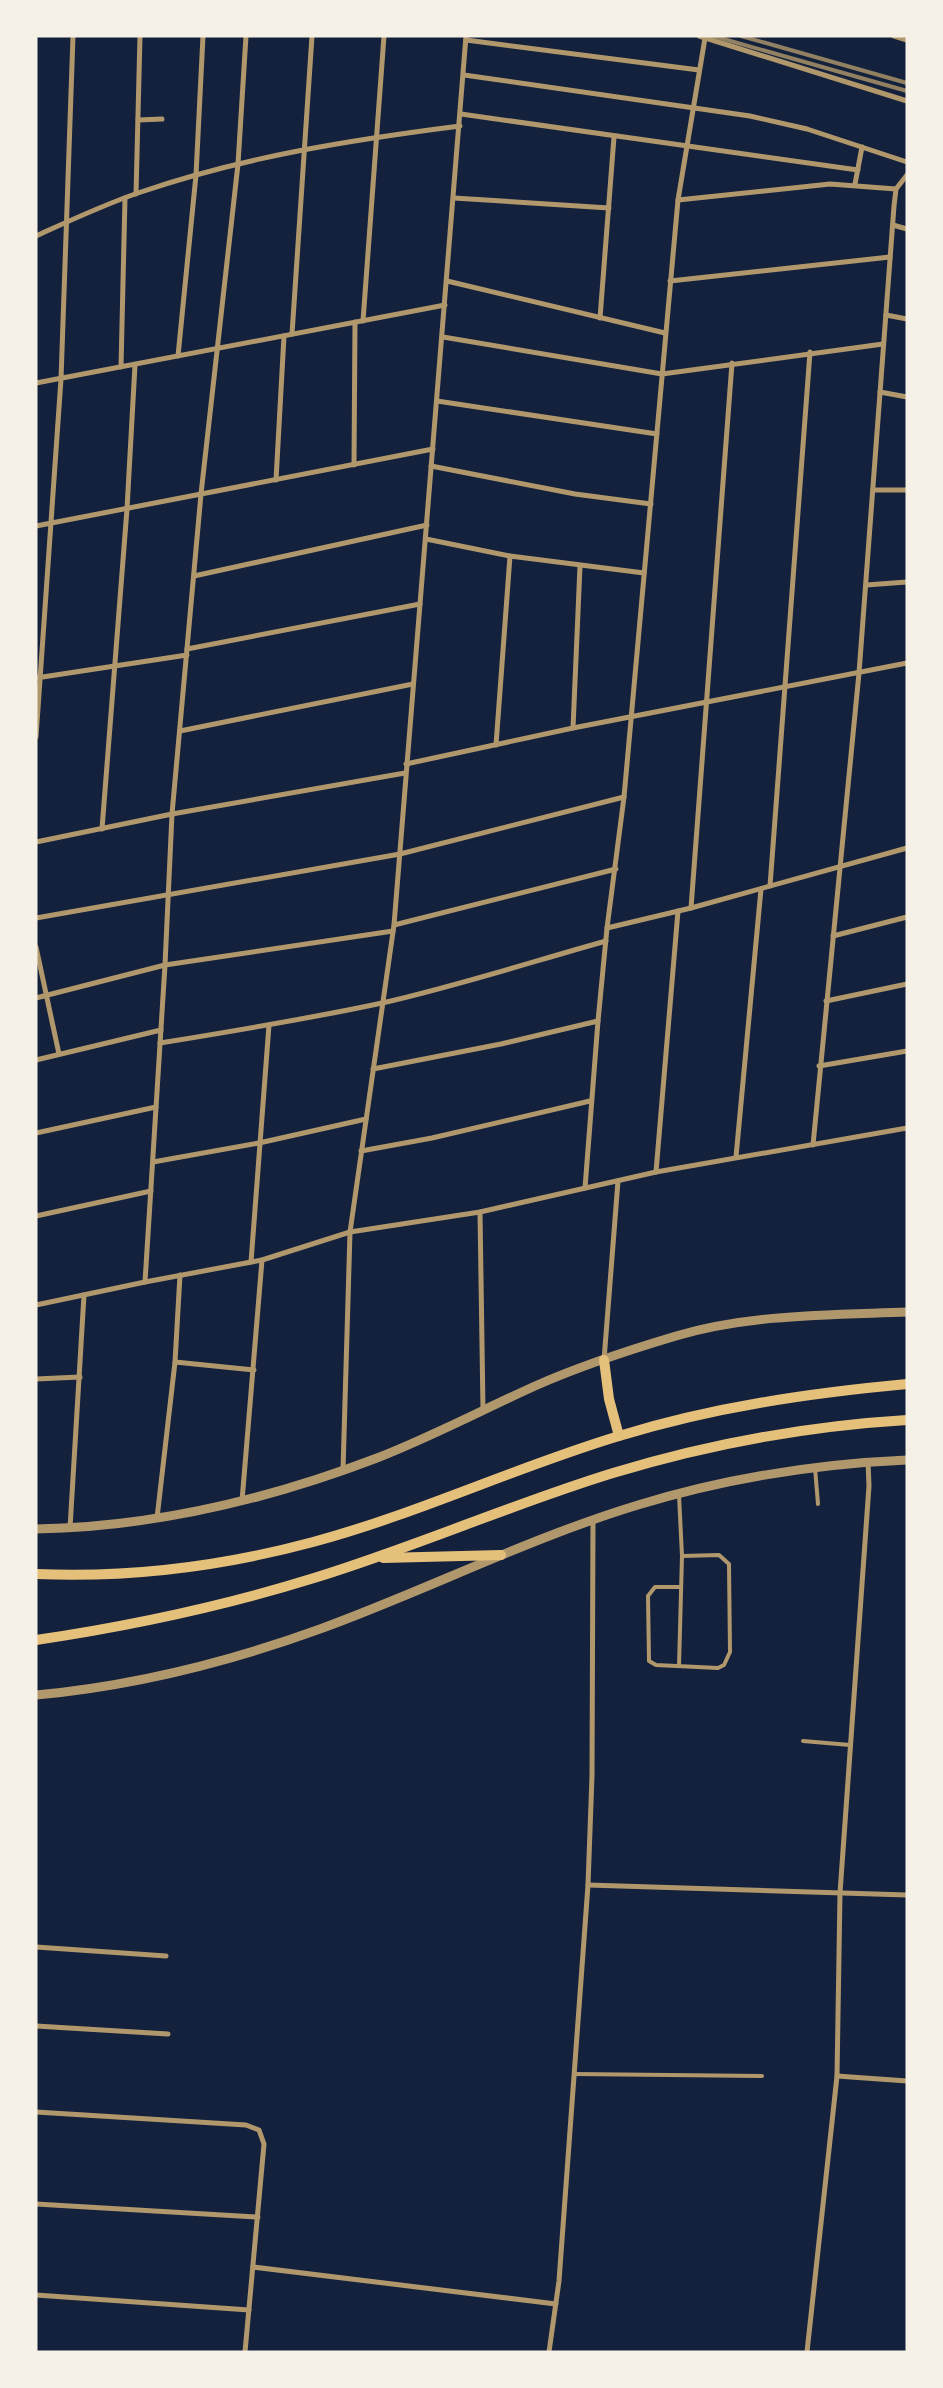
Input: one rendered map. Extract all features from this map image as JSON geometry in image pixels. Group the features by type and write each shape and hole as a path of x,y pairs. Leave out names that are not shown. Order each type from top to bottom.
{"main road":[{"path":"604,1360 609,1399 619,1436"},
{"path":"36,1574 128,1573 251,1556 313,1542 373,1524 619,1436 681,1419 807,1395 907,1384"},
{"path":"36,1640 129,1624 253,1596 374,1559 570,1488 663,1458 768,1435 844,1425 907,1420"},
{"path":"374,1559 501,1555"}],"street":[{"path":"36,737 38,678 61,379 74,36"},
{"path":"136,194 140,36"},
{"path":"178,356 196,175 203,36"},
{"path":"145,1282 165,965 172,814 201,494 238,164 246,36"},
{"path":"292,334 312,36"},
{"path":"363,321 384,36"},
{"path":"894,36 907,40"},
{"path":"585,1188 590,1101 607,928 624,797 678,200 699,70 702,37 907,101"},
{"path":"343,1470 350,1232 394,928 405,772 446,305 466,38 699,70"},
{"path":"464,75 693,106 750,116 807,129 907,162"},
{"path":"461,114 858,170"},
{"path":"138,120 162,120"},
{"path":"36,236 136,194 238,164 304,149 378,136 460,126"},
{"path":"600,318 614,137"},
{"path":"855,184 862,147"},
{"path":"812,1145 859,673 896,189 907,174"},
{"path":"678,200 805,185 855,184 896,189"},
{"path":"121,367 125,198"},
{"path":"454,198 608,208"},
{"path":"893,226 907,229"},
{"path":"670,281 890,257"},
{"path":"447,281 665,333"},
{"path":"36,383 446,305"},
{"path":"886,315 907,319"},
{"path":"354,465 355,322"},
{"path":"276,480 284,336"},
{"path":"443,337 662,374 810,352 884,344"},
{"path":"770,886 810,352"},
{"path":"691,908 732,363"},
{"path":"102,829 127,509 135,364"},
{"path":"880,392 907,397"},
{"path":"437,401 657,434"},
{"path":"36,526 433,450"},
{"path":"432,466 530,486 650,504"},
{"path":"873,490 907,490"},
{"path":"194,576 427,525"},
{"path":"426,539 510,556 644,573"},
{"path":"496,745 510,556"},
{"path":"572,728 580,566"},
{"path":"866,585 907,582"},
{"path":"38,678 187,652 420,604"},
{"path":"406,764 572,728 907,663"},
{"path":"180,731 413,684"},
{"path":"36,842 172,814 405,772"},
{"path":"36,918 400,854 624,797"},
{"path":"607,928 691,908 907,848"},
{"path":"36,998 165,965 394,928 616,868"},
{"path":"736,1157 760,889"},
{"path":"656,1172 678,911"},
{"path":"833,936 907,917"},
{"path":"160,1043 269,1025 382,1002 448,986 606,941"},
{"path":"36,947 58,1054"},
{"path":"826,1001 907,984"},
{"path":"373,1069 502,1044 598,1021"},
{"path":"251,1262 269,1025"},
{"path":"36,1060 161,1030"},
{"path":"819,1066 907,1051"},
{"path":"361,1151 432,1138 590,1101"},
{"path":"36,1133 156,1107"},
{"path":"153,1162 259,1143 366,1119"},
{"path":"36,1306 145,1282 262,1260 350,1232 480,1212 656,1172 907,1128"},
{"path":"604,1360 618,1180"},
{"path":"36,1216 151,1190"},
{"path":"480,1212 483,1410"},
{"path":"242,1502 262,1260"},
{"path":"157,1519 175,1362 180,1275"},
{"path":"70,1528 84,1295"},
{"path":"36,1529 70,1528 157,1519 242,1502 343,1470 414,1442 537,1385 679,1335 720,1327 804,1316 907,1312"},
{"path":"175,1362 254,1370"},
{"path":"36,1379 80,1377"},
{"path":"36,1695 106,1686 160,1675 268,1647 372,1608 501,1555 593,1520 679,1493 733,1480 815,1466 868,1461 907,1460"},
{"path":"808,2352 837,2076 840,1893 868,1496 868,1461"},
{"path":"550,2352 556,2304 588,1885 592,1776 593,1520"},
{"path":"588,1885 907,1895"},
{"path":"36,1947 166,1956"},
{"path":"36,2026 168,2034"},
{"path":"837,2076 907,2081"},
{"path":"36,2112 246,2125 259,2130 264,2144 244,2352"},
{"path":"36,2204 258,2217"},
{"path":"252,2267 556,2304"},
{"path":"36,2295 249,2310"}],"lane":[{"path":"815,1466 818,1504"},
{"path":"678,1666 682,1556 679,1493"},
{"path":"681,1587 656,1587 648,1596 649,1662 656,1666 718,1668 724,1666 730,1652 729,1564 725,1558 719,1555 682,1556"},
{"path":"803,1741 850,1745"},
{"path":"574,2074 762,2076"}],"railway":[{"path":"713,36 907,91"},
{"path":"741,36 907,83"}]}
